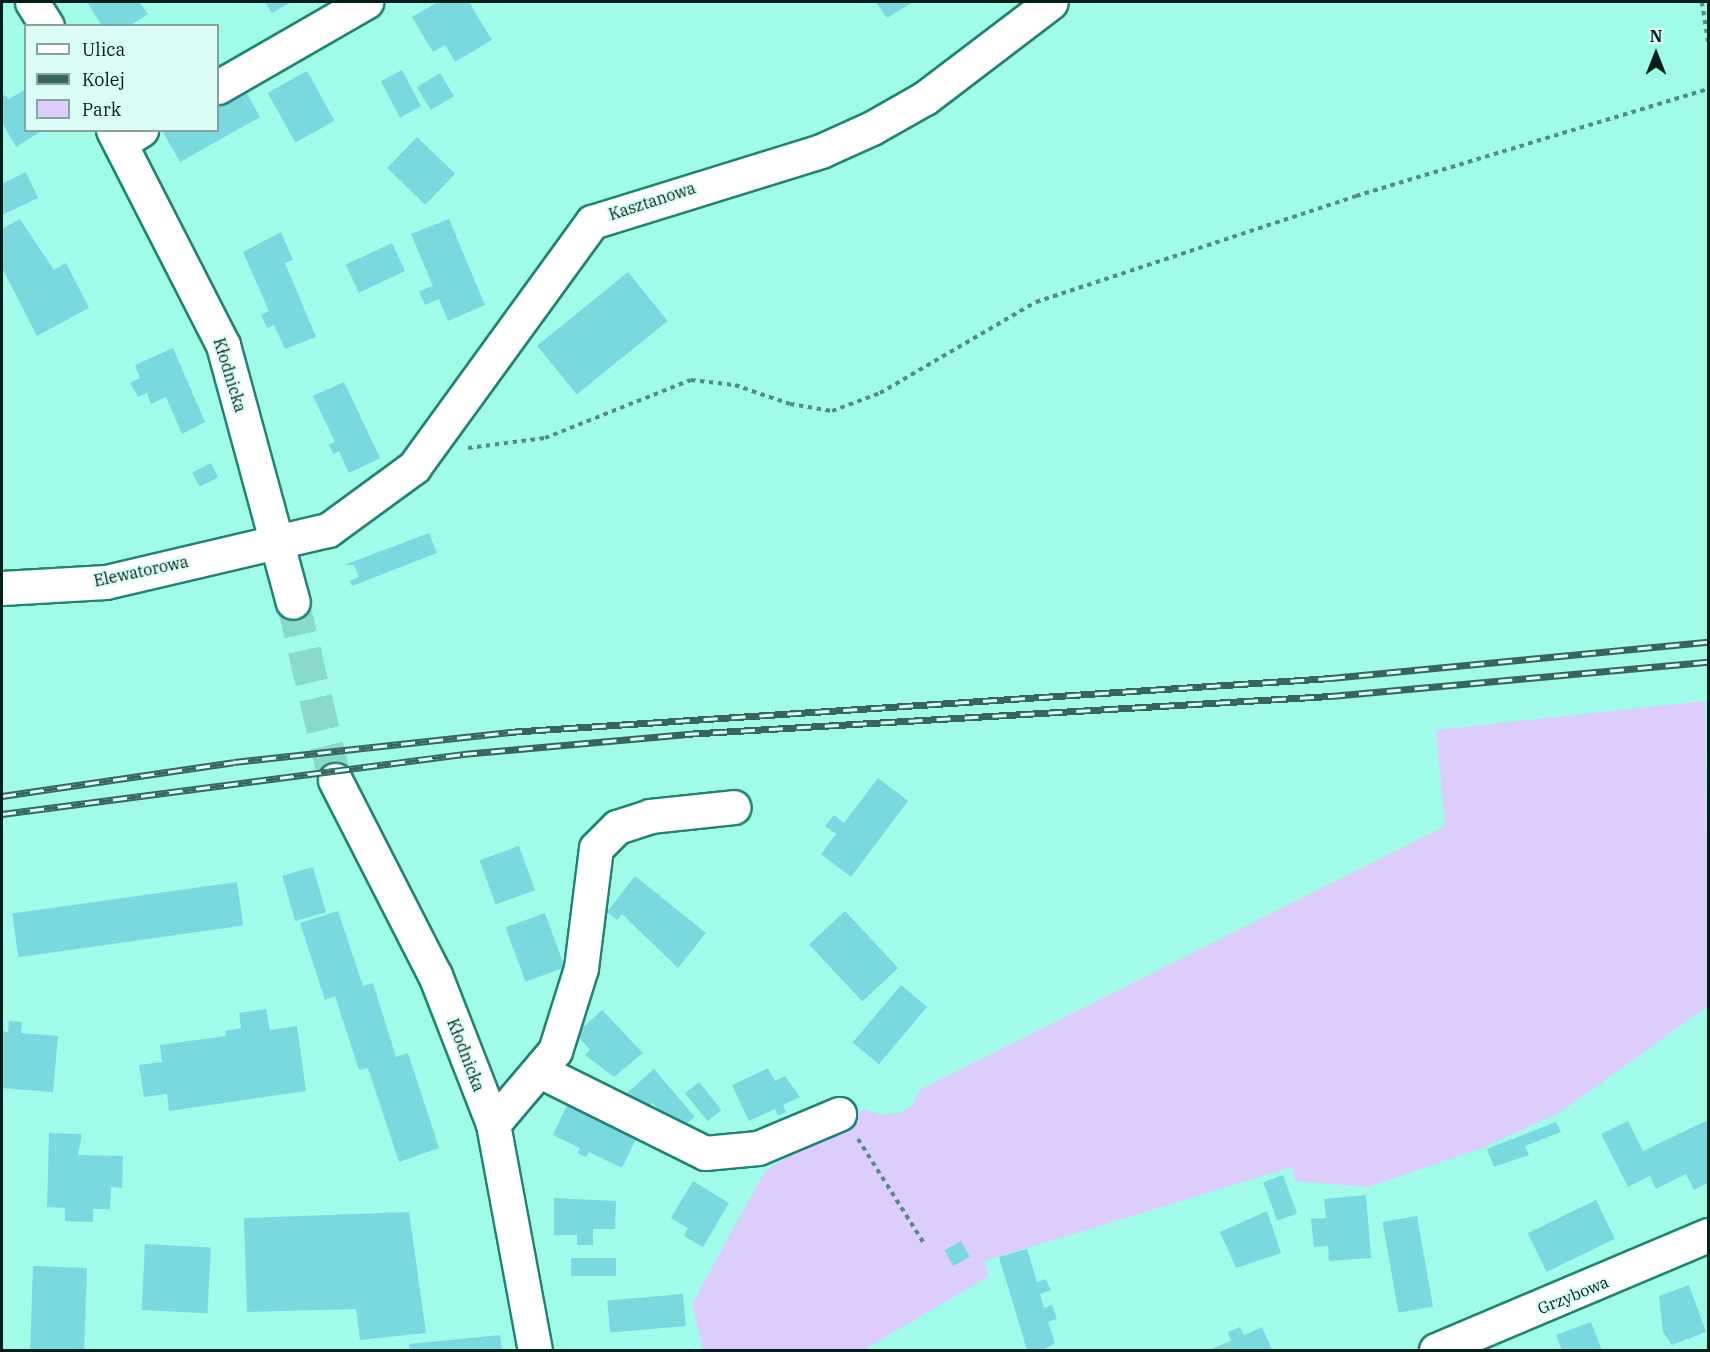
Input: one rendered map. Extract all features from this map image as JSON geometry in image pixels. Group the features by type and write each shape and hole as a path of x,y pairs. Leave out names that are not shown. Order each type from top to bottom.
{"street":[{"path":"32,2 46,24"},
{"path":"219,86 362,2"},
{"name":"Kasztanowa","path":"278,540 328,530 414,467 592,222 821,151 872,128 926,98 1051,2"},
{"name":"Kłodnicka","path":"125,135 224,345 293,602"},
{"name":"Elewatorowa","path":"2,588 106,582 278,540"},
{"name":"Kłodnicka","path":"335,780 435,975 493,1124 535,1350"},
{"path":"493,1124 542,1072 555,1051 581,968 597,848 617,828 650,816 734,807"},
{"path":"542,1072 705,1153 758,1148 839,1114"},
{"name":"Grzybowa","path":"1436,1350 1708,1235"}],"path":[{"path":"1702,2 1708,42"},
{"path":"426,451 545,438 690,380 735,385 790,404 832,411 880,393 1036,302 1356,196 1708,89"},
{"path":"839,1114 925,1245"}],"green space":[{"path":"1705,701 1708,1006 1559,1113 1484,1147 1368,1187 1295,1181 1292,1167 984,1261 989,1276 863,1350 703,1350 692,1304 765,1171 864,1109 878,1115 899,1113 912,1106 919,1090 1445,826 1436,730"}],"building":[{"path":"87,2 139,2 148,14 132,24 101,24"},
{"path":"265,2 291,2 272,13"},
{"path":"438,2 469,2 492,40 455,62 445,45 433,52 412,17"},
{"path":"876,2 913,2 887,18"},
{"path":"402,70 421,106 400,117 381,81"},
{"path":"307,71 335,121 295,143 268,93"},
{"path":"440,73 454,96 431,110 417,87"},
{"path":"244,88 260,117 180,162 163,132 219,132 219,101"},
{"path":"24,90 24,132 40,132 16,147 2,122 2,94 9,99"},
{"path":"417,137 455,174 425,205 387,168"},
{"path":"26,172 38,198 2,215 2,184"},
{"path":"20,219 54,270 66,263 89,308 37,336 2,268 2,229"},
{"path":"449,219 485,305 448,321 439,299 425,305 419,291 433,286 411,234"},
{"path":"281,232 293,260 285,263 316,337 285,349 274,325 267,328 261,315 269,311 243,252"},
{"path":"392,243 405,271 359,293 346,265"},
{"path":"628,272 668,321 577,395 537,346"},
{"path":"173,348 205,422 182,434 166,397 151,404 147,393 138,397 130,383 140,378 135,365"},
{"path":"344,382 380,458 349,473 339,451 333,454 329,444 335,442 313,396"},
{"path":"211,463 218,477 200,487 192,473"},
{"path":"429,533 437,553 352,586 350,581 359,577 354,565 344,565"},
{"path":"878,778 908,801 851,877 821,854 836,834 825,826 834,815 844,823"},
{"path":"519,846 535,890 496,905 480,860"},
{"path":"313,867 326,912 295,921 282,876"},
{"path":"635,876 706,933 678,968 622,914 617,920 607,912"},
{"path":"237,882 243,926 18,957 12,914"},
{"path":"338,911 363,986 373,983 396,1057 408,1053 439,1148 399,1162 368,1068 359,1070 335,996 325,1000 300,923"},
{"path":"845,911 898,968 862,1001 809,944"},
{"path":"545,913 565,968 525,982 506,927"},
{"path":"901,985 927,1007 879,1064 853,1042"},
{"path":"266,1009 270,1030 297,1026 306,1091 169,1111 167,1094 144,1097 139,1065 162,1062 160,1045 226,1036 225,1031 241,1028 239,1013"},
{"path":"602,1010 643,1053 614,1077 585,1055 590,1050 576,1034"},
{"path":"9,1021 22,1022 21,1033 58,1036 53,1092 2,1088 2,1031 8,1032"},
{"path":"768,1068 775,1081 785,1076 800,1097 783,1105 786,1112 778,1116 775,1109 749,1121 732,1085"},
{"path":"654,1069 695,1117 676,1131 653,1103 643,1112 627,1093"},
{"path":"699,1082 722,1110 708,1121 685,1093"},
{"path":"567,1105 637,1137 622,1168 589,1152 586,1157 577,1153 580,1148 553,1135"},
{"path":"1708,1120 1708,1183 1694,1190 1686,1174 1656,1189 1650,1176 1628,1187 1601,1134 1628,1121 1643,1151"},
{"path":"1556,1122 1561,1132 1525,1146 1529,1155 1494,1167 1487,1149"},
{"path":"49,1133 82,1134 78,1155 123,1156 122,1188 111,1187 110,1209 93,1209 93,1222 65,1221 65,1208 47,1207"},
{"path":"1283,1175 1297,1214 1277,1221 1263,1182"},
{"path":"693,1181 729,1203 703,1247 684,1236 688,1228 671,1218"},
{"path":"1366,1195 1371,1258 1329,1261 1328,1246 1314,1247 1311,1219 1326,1218 1324,1199"},
{"path":"554,1198 616,1201 615,1229 593,1229 593,1245 577,1245 577,1235 554,1235"},
{"path":"1596,1200 1615,1239 1547,1272 1528,1233"},
{"path":"1267,1211 1281,1253 1236,1268 1220,1232"},
{"path":"409,1212 426,1333 360,1340 356,1309 247,1312 244,1218"},
{"path":"1417,1216 1433,1307 1399,1313 1383,1222"},
{"path":"961,1241 970,1257 953,1266 944,1250"},
{"path":"145,1244 211,1247 207,1313 142,1310"},
{"path":"1027,1249 1037,1282 1046,1279 1051,1290 1040,1294 1044,1308 1052,1305 1057,1319 1048,1322 1055,1343 1043,1350 1027,1350 999,1257"},
{"path":"571,1258 616,1258 616,1276 571,1276"},
{"path":"33,1266 87,1268 84,1350 30,1350"},
{"path":"1689,1285 1706,1332 1672,1345 1663,1332 1659,1296"},
{"path":"683,1294 686,1326 610,1333 607,1301"},
{"path":"1591,1322 1602,1350 1562,1350 1556,1335"},
{"path":"1240,1327 1244,1335 1262,1327 1272,1350 1209,1350 1231,1341 1228,1332"},
{"path":"500,1335 502,1350 410,1350 409,1344"}],"tunnel":[{"path":"293,602 335,780"}],"railway":[{"path":"2,796 234,762 508,732 1331,678 1708,642"},
{"path":"2,814 463,754 685,734 1331,696 1708,662"}]}
